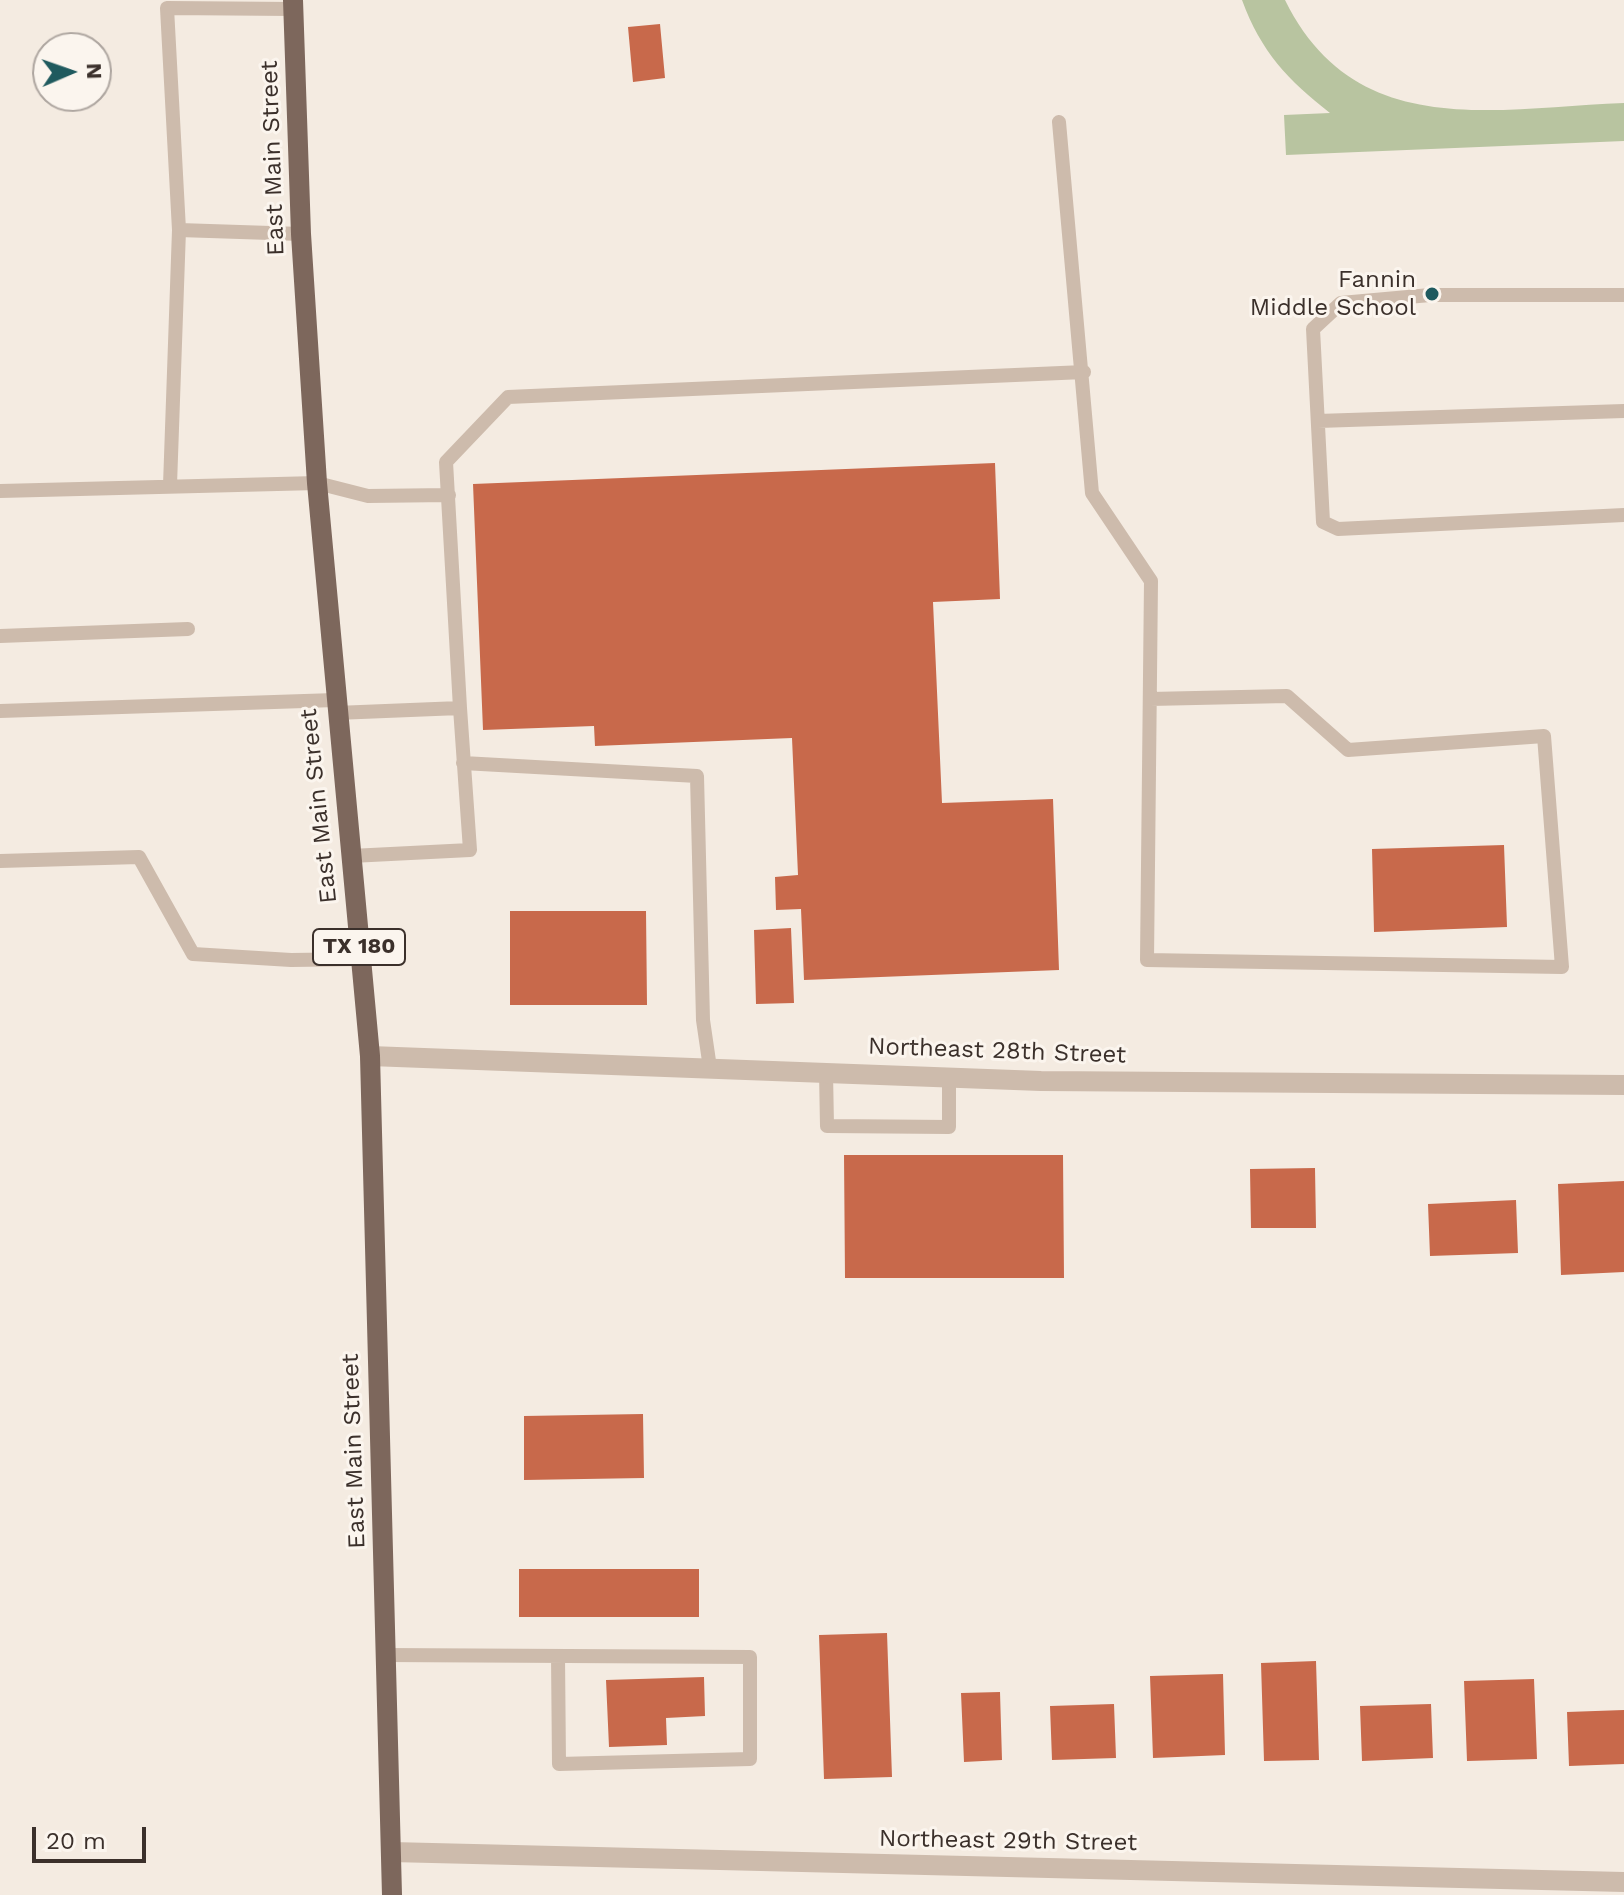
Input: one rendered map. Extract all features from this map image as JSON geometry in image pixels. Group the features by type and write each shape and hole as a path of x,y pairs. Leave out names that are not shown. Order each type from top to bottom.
{"main road":[{"name":"East Main Street","path":"293,5 301,234 317,483 370,1056 392,1895"}],"street":[{"name":"Northeast 28th Street","path":"370,1056 949,1077 1624,1085"},
{"name":"Northeast 29th Street","path":"391,1852 1624,1882"}],"lane":[{"path":"170,485 179,230 167,4 293,5"},
{"path":"1059,122 1084,372 1092,493 1151,581 1147,960 1562,967 1544,736 1348,750 1287,696 1150,699"},
{"path":"179,230 301,234"},
{"path":"1624,295 1430,295 1341,303 1313,329 1323,522 1338,529 1624,515"},
{"path":"351,856 470,850 446,462 508,397 1084,372"},
{"path":"1318,421 1624,411"},
{"path":"0,491 317,483 368,496 449,495"},
{"path":"0,636 188,629"},
{"path":"0,711 460,708"},
{"path":"463,763 697,776 703,1020 710,1068"},
{"path":"0,861 139,857 193,954 291,960 361,959"},
{"path":"826,1072 827,1126 949,1127 949,1077"},
{"path":"385,1655 750,1657 750,1759 559,1764 558,1656"}],"green space":[{"path":"1242,0 1285,0 1314,45 1349,77 1389,96 1432,107 1478,110 1624,103 1624,141 1286,155 1284,115 1330,113 1277,64 1258,35"}],"building":[{"path":"660,24 665,78 633,82 628,27"},
{"path":"995,463 1000,599 933,602 942,803 1053,799 1059,970 804,980 801,909 776,910 775,877 798,875 792,738 595,746 594,726 483,730 473,484"},
{"path":"1504,845 1507,927 1374,932 1372,849"},
{"path":"510,911 646,911 647,1005 510,1005"},
{"path":"791,928 794,1003 756,1004 754,930"},
{"path":"844,1155 1063,1155 1064,1278 845,1278"},
{"path":"1315,1168 1316,1228 1251,1228 1250,1169"},
{"path":"1624,1181 1624,1272 1561,1275 1558,1184"},
{"path":"1516,1200 1518,1253 1430,1256 1428,1204"},
{"path":"643,1414 644,1478 524,1480 524,1416"},
{"path":"519,1569 699,1569 699,1617 519,1617"},
{"path":"887,1633 892,1777 824,1779 819,1635"},
{"path":"1316,1661 1319,1760 1264,1761 1261,1663"},
{"path":"1223,1674 1225,1755 1153,1758 1150,1676"},
{"path":"704,1677 705,1716 666,1718 667,1745 609,1747 606,1680"},
{"path":"1534,1679 1537,1759 1467,1761 1464,1681"},
{"path":"1000,1692 1002,1760 964,1762 961,1693"},
{"path":"1114,1704 1116,1758 1052,1760 1050,1706"},
{"path":"1431,1704 1433,1758 1362,1761 1360,1706"},
{"path":"1624,1710 1624,1764 1569,1766 1567,1712"}],"place":[{"name":"Fannin Middle School","path":"1432,294"}]}
